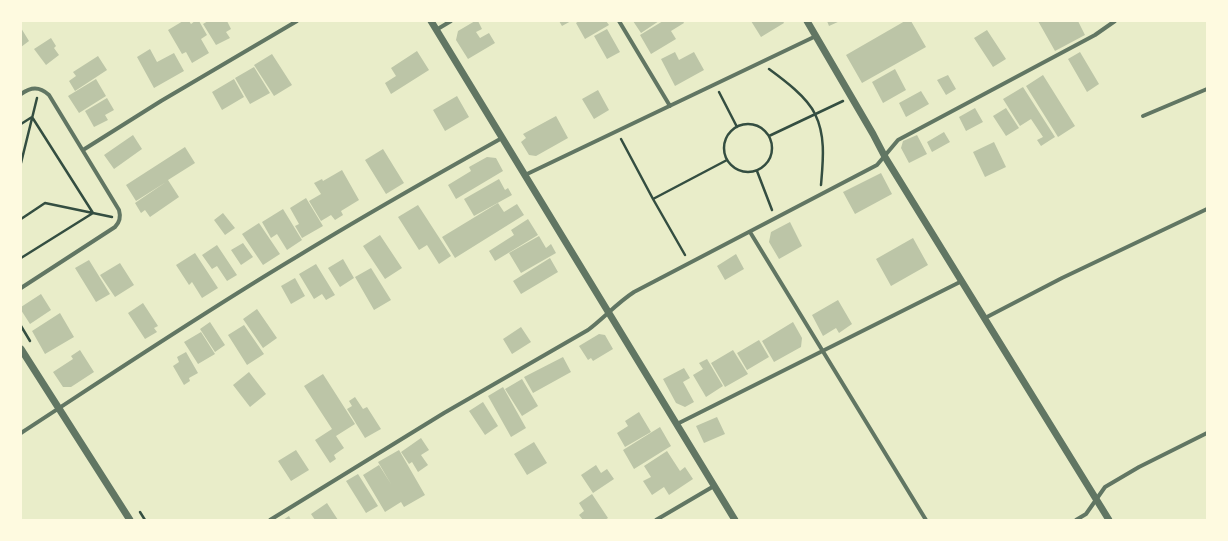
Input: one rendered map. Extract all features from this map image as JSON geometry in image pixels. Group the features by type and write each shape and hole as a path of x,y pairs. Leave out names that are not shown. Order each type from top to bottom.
{"street":[{"path":"83,150 161,101 297,21"},
{"path":"431,21 735,520"},
{"path":"436,30 451,21"},
{"path":"619,21 670,106"},
{"path":"807,21 885,156 1109,520"},
{"path":"270,520 444,413 588,330 599,322 620,302 634,292 878,165 898,140 1095,35 1115,21"},
{"path":"525,176 816,36"},
{"path":"21,94 33,88 39,88 44,90 49,95 119,210 120,219 115,227 21,288"},
{"path":"1143,116 1207,89"},
{"path":"21,433 145,352 298,256 502,138"},
{"path":"985,318 1070,274 1207,209"},
{"path":"750,232 926,520"},
{"path":"677,424 962,280"},
{"path":"21,349 130,520"},
{"path":"1076,520 1086,514 1105,487 1109,484 1139,467 1207,433"},
{"path":"656,520 714,486"}],"path":[{"path":"760,63 797,92 815,113 823,139 823,165 820,195"},
{"path":"715,85 737,127"},
{"path":"21,163 39,88"},
{"path":"769,136 851,96"},
{"path":"21,124 32,117"},
{"path":"32,117 93,213"},
{"path":"748,124 756,125 764,130 769,136 772,144 771,156 764,166 757,171 750,173 742,172 734,169 727,160 723,149 724,141 727,134 737,127 748,124"},
{"path":"617,132 690,263"},
{"path":"653,199 727,160"},
{"path":"757,171 775,219"},
{"path":"21,219 45,203 120,219"},
{"path":"21,258 93,213"}],"building":[{"path":"183,21 189,21 191,24 195,21 199,21 207,35 201,39 209,53 192,63 186,52 182,54 168,30"},
{"path":"208,21 227,21 231,29 226,32 230,38 216,45 203,24"},
{"path":"475,21 478,21 482,29 476,32 480,38 489,33 495,43 468,59 456,40 458,31"},
{"path":"559,21 571,21 562,26"},
{"path":"579,21 606,21 609,25 585,39 576,23"},
{"path":"633,21 659,21 641,33"},
{"path":"663,21 683,21 684,23 671,31 676,39 651,54 640,35"},
{"path":"751,21 783,21 784,23 761,37"},
{"path":"827,21 840,21 829,26"},
{"path":"905,21 911,21 926,47 862,83 846,55"},
{"path":"1038,21 1078,21 1085,35 1055,51"},
{"path":"21,28 29,41 21,47"},
{"path":"607,29 620,52 607,59 594,36"},
{"path":"987,30 1006,59 993,67 974,38"},
{"path":"51,38 56,46 54,48 59,55 46,65 34,49"},
{"path":"150,49 157,62 174,53 184,71 154,88 137,57"},
{"path":"417,51 429,70 391,94 385,83 396,76 391,68"},
{"path":"675,52 679,60 694,52 704,70 675,86 661,59"},
{"path":"1080,52 1099,84 1087,92 1068,59"},
{"path":"272,54 292,85 274,96 254,65"},
{"path":"98,56 107,70 75,91 69,81 76,76 73,72"},
{"path":"254,67 270,93 250,104 235,78"},
{"path":"895,69 906,90 883,103 872,82"},
{"path":"948,75 956,89 946,95 937,80"},
{"path":"1043,75 1075,126 1058,137 1026,86"},
{"path":"96,79 106,96 79,113 68,96"},
{"path":"234,79 244,97 222,110 212,92"},
{"path":"1023,87 1055,137 1041,146 1037,140 1043,137 1031,119 1020,126 1003,99"},
{"path":"598,90 609,110 594,119 582,99"},
{"path":"921,91 929,104 906,117 899,103"},
{"path":"457,96 469,117 445,131 433,110"},
{"path":"107,98 114,110 105,115 108,120 94,127 85,111"},
{"path":"975,108 983,122 966,131 959,117"},
{"path":"1006,108 1019,128 1006,136 993,116"},
{"path":"556,116 568,138 536,156 529,155 521,142 526,138 523,134"},
{"path":"944,132 950,142 932,152 927,142"},
{"path":"133,135 142,149 114,169 104,155"},
{"path":"917,135 927,154 909,163 901,148 903,141"},
{"path":"994,142 1006,167 985,177 973,152"},
{"path":"185,147 195,163 168,180 179,197 150,217 145,210 141,213 135,203 166,182 136,201 126,185"},
{"path":"383,149 404,183 386,194 365,160"},
{"path":"487,157 496,158 503,171 456,199 448,185 471,171 469,167"},
{"path":"342,170 359,200 341,211 343,215 335,220 331,215 321,221 309,201 321,194 314,183 322,179 323,181"},
{"path":"881,173 892,194 855,214 843,192"},
{"path":"499,179 505,190 508,188 512,195 474,216 464,199"},
{"path":"306,198 323,226 302,238 295,226 299,224 290,208"},
{"path":"498,203 504,212 517,204 524,215 455,258 442,237"},
{"path":"418,205 451,256 439,264 427,245 419,250 398,217"},
{"path":"283,209 302,240 287,250 277,234 271,238 262,222"},
{"path":"223,213 235,228 225,235 214,220"},
{"path":"528,219 538,235 495,261 489,251 514,235 511,230"},
{"path":"790,222 802,246 779,259 769,242 771,232"},
{"path":"259,223 280,254 263,265 242,234"},
{"path":"380,235 402,268 385,279 363,246"},
{"path":"539,236 546,248 551,244 556,253 521,273 509,253"},
{"path":"913,238 928,265 891,286 876,259"},
{"path":"243,243 253,257 241,265 231,250"},
{"path":"217,245 237,275 227,281 217,266 212,269 202,255"},
{"path":"195,253 218,288 202,298 192,282 189,285 176,265"},
{"path":"736,254 744,269 725,280 717,266"},
{"path":"550,258 558,272 521,294 513,281"},
{"path":"343,259 354,278 340,287 328,268"},
{"path":"89,260 110,294 96,302 75,268"},
{"path":"120,263 134,285 115,297 100,275"},
{"path":"316,264 335,295 326,300 322,294 314,299 299,274"},
{"path":"371,268 391,300 374,310 355,277"},
{"path":"295,278 305,296 291,304 281,286"},
{"path":"41,294 51,310 30,324 21,310 21,307"},
{"path":"838,300 852,324 839,333 836,328 823,336 812,315"},
{"path":"143,303 158,326 154,328 157,332 145,339 128,313"},
{"path":"257,309 277,338 263,348 243,319"},
{"path":"60,313 74,337 45,354 32,331"},
{"path":"210,322 225,345 215,352 200,329"},
{"path":"793,322 802,338 801,347 774,362 762,341"},
{"path":"244,325 264,354 247,365 228,335"},
{"path":"521,327 531,342 512,354 503,339"},
{"path":"201,332 215,354 198,364 184,342"},
{"path":"599,334 605,335 613,349 593,361 591,358 588,360 579,346"},
{"path":"759,340 769,357 747,370 737,353"},
{"path":"80,350 94,372 71,387 63,387 53,372 73,359 71,356"},
{"path":"733,350 748,374 725,387 711,363"},
{"path":"186,352 198,373 189,378 190,381 184,385 173,366 179,362 177,357"},
{"path":"563,357 571,372 533,393 524,377"},
{"path":"707,359 723,386 706,397 693,375 703,369 699,363"},
{"path":"684,368 690,378 683,382 694,402 685,407 676,403 663,379"},
{"path":"249,372 266,394 250,407 233,385"},
{"path":"323,374 355,424 336,436 344,448 334,455 336,459 330,463 315,440 332,429 304,386"},
{"path":"522,379 538,406 522,416 505,389"},
{"path":"503,387 526,428 511,437 488,396"},
{"path":"355,397 363,409 367,407 381,429 365,438 347,409 352,406 349,401"},
{"path":"483,402 498,426 485,435 469,411"},
{"path":"639,412 651,432 625,447 617,433 628,426 625,421"},
{"path":"717,417 725,434 704,443 696,426"},
{"path":"660,427 671,446 634,469 623,450"},
{"path":"421,438 429,450 421,455 428,465 418,472 412,462 409,464 401,452"},
{"path":"534,442 547,463 527,475 514,454"},
{"path":"296,450 309,470 291,481 278,461"},
{"path":"399,450 425,495 404,507 401,502 385,512 363,475 379,465 391,484 378,462"},
{"path":"667,451 680,471 685,467 693,479 669,495 664,487 652,495 643,481 651,477 644,466"},
{"path":"596,465 601,473 607,469 614,479 593,493 581,475"},
{"path":"358,474 378,506 366,513 346,481"},
{"path":"592,494 608,518 605,520 583,520 579,515 584,511 579,503"},
{"path":"327,503 338,520 315,520 311,514"},
{"path":"289,516 291,520 283,520"}]}
